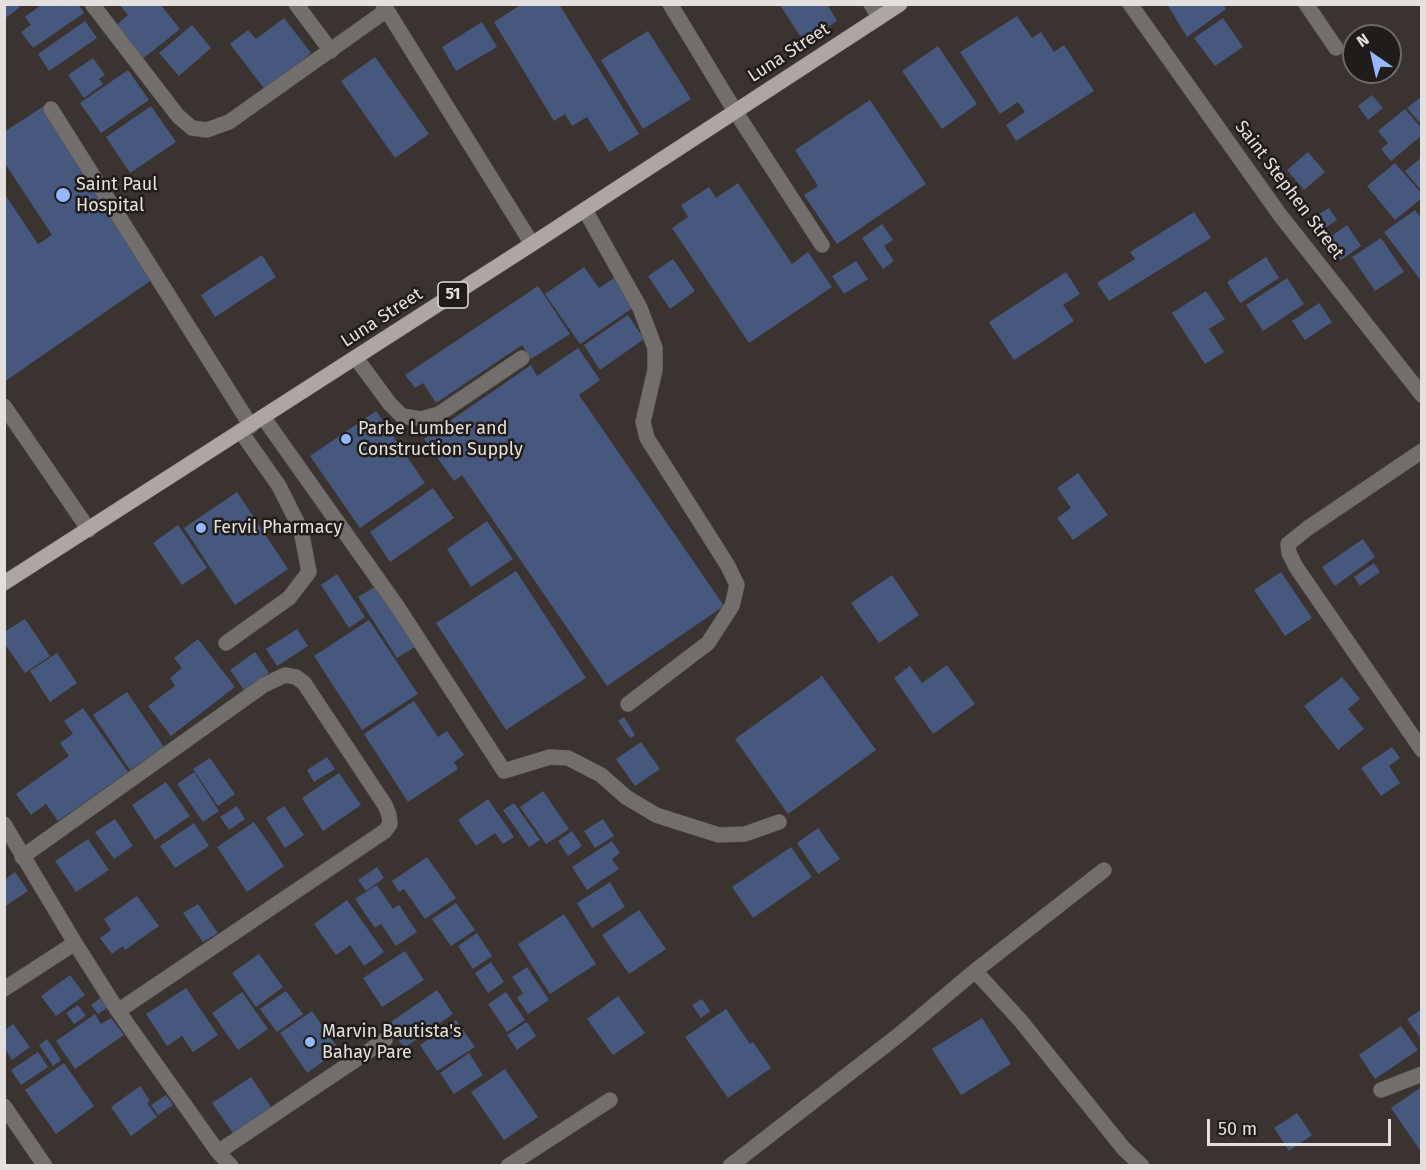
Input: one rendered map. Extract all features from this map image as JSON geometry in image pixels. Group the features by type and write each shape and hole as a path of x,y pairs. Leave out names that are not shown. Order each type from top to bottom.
{"main road":[{"name":"Luna Street","path":"4,584 900,4"}],"street":[{"path":"92,4 178,116 192,128 207,130 229,122 331,51 385,7 532,244"},
{"path":"296,4 331,51"},
{"path":"670,4 735,111 822,245"},
{"path":"871,4 879,18"},
{"name":"Saint Stephen Street","path":"1130,4 1280,215 1422,395"},
{"path":"1306,4 1336,48"},
{"path":"51,108 252,425 397,606 504,771 550,757 568,758 601,775 626,797 656,815 719,835 745,834 779,822"},
{"path":"585,210 640,308 655,348 655,370 643,422 647,438 728,566 737,585 732,606 708,643 628,704"},
{"path":"356,358 390,404 402,416 421,419 439,414 522,358"},
{"path":"4,406 89,530"},
{"path":"226,643 289,598 309,572 301,530 252,425"},
{"path":"1422,451 1288,544 1289,554 1296,567 1422,750"},
{"path":"22,857 264,685 285,675 296,677 304,683 385,806 390,824 385,831 118,1011"},
{"path":"4,824 22,857 118,1011 218,1152 231,1166"},
{"path":"730,1166 900,1034 975,971 1104,870"},
{"path":"4,990 75,943"},
{"path":"975,971 1020,1020 1125,1149 1142,1166"},
{"path":"218,1152 385,1040"},
{"path":"1381,1090 1422,1074"},
{"path":"508,1166 610,1100"},
{"path":"4,1106 45,1166"}],"building":[{"path":"4,4 18,4 20,7 7,17 4,14"},
{"path":"42,4 57,4 58,7 61,4 78,4 84,13 33,48 21,32 31,25 25,17"},
{"path":"119,4 160,4 180,29 140,61 113,28 128,15"},
{"path":"522,4 559,4 639,134 609,152 587,117 572,126 565,114 554,121 494,22"},
{"path":"827,4 837,21 804,42 780,5"},
{"path":"1167,4 1223,4 1226,9 1187,37"},
{"path":"1017,16 1032,38 1041,32 1054,52 1064,45 1094,91 1016,141 1006,125 1025,112 1018,102 1000,114 960,52"},
{"path":"284,18 311,53 299,63 303,68 269,95 230,44 248,30 256,39"},
{"path":"1223,18 1243,47 1215,66 1194,38"},
{"path":"85,21 97,38 49,71 38,54"},
{"path":"482,22 497,47 456,71 442,47"},
{"path":"192,25 211,48 179,76 159,53"},
{"path":"648,31 691,99 643,129 601,60"},
{"path":"938,46 977,104 942,129 902,71"},
{"path":"375,57 429,134 395,158 341,81"},
{"path":"93,58 105,75 99,79 103,84 84,98 68,75"},
{"path":"128,70 149,100 101,133 80,103"},
{"path":"1372,95 1383,108 1368,120 1358,106"},
{"path":"1422,96 1422,125 1407,108"},
{"path":"870,100 926,184 837,244 804,195 818,186 795,150"},
{"name":"Saint Paul Hospital","path":"44,106 156,277 4,382 4,193 38,244 52,235 4,162 4,132"},
{"path":"151,106 176,142 130,173 106,137"},
{"path":"1405,109 1422,129 1422,135 1391,161 1381,149 1388,143 1378,131"},
{"path":"1308,152 1325,172 1304,190 1287,170"},
{"path":"1422,157 1422,188 1420,189 1405,171"},
{"path":"1395,163 1422,194 1422,198 1395,220 1367,186"},
{"path":"738,183 792,264 808,252 832,287 749,343 672,228 688,217 681,205 709,187 716,198"},
{"path":"1329,208 1337,220 1322,230 1313,218"},
{"path":"1415,210 1422,219 1422,282 1384,232"},
{"path":"1194,212 1211,238 1109,301 1097,283 1135,259 1130,252"},
{"path":"882,224 893,240 884,246 894,261 883,269 862,238"},
{"path":"1347,225 1361,246 1341,260 1327,239"},
{"path":"1381,238 1404,272 1375,291 1352,257"},
{"path":"262,255 276,277 215,317 201,295"},
{"path":"1266,257 1279,278 1240,303 1227,282"},
{"path":"673,259 695,291 670,309 648,276"},
{"path":"856,261 868,279 844,294 832,276"},
{"path":"584,267 599,288 617,276 637,305 580,344 545,294"},
{"path":"1066,272 1080,294 1063,305 1074,321 1014,360 989,322"},
{"path":"1287,278 1304,304 1263,331 1246,305"},
{"path":"538,286 570,334 531,359 522,345 436,403 423,383 415,388 405,375"},
{"path":"1206,291 1225,319 1209,329 1224,352 1205,364 1172,313"},
{"path":"1319,303 1332,322 1305,340 1292,321"},
{"path":"628,315 644,339 600,370 584,345"},
{"path":"578,348 600,380 579,395 724,606 607,686 462,475 454,481 424,439 531,365 537,376"},
{"path":"376,411 425,483 360,528 310,456"},
{"path":"1078,473 1108,515 1073,540 1057,518 1071,508 1057,488"},
{"path":"433,488 454,518 390,562 370,532"},
{"path":"237,492 288,569 235,605 184,528"},
{"path":"487,521 513,559 471,587 447,549"},
{"path":"178,525 207,568 182,585 153,543"},
{"path":"1363,539 1375,557 1335,586 1322,567"},
{"path":"1374,563 1380,572 1360,586 1354,577"},
{"path":"516,571 586,678 506,730 436,623"},
{"path":"1281,572 1312,618 1285,636 1254,590"},
{"path":"337,574 365,617 349,628 321,585"},
{"path":"892,575 919,615 879,643 851,603"},
{"path":"376,586 415,647 397,658 358,597"},
{"path":"25,619 50,656 25,673 4,643 4,632"},
{"path":"369,620 418,694 362,730 314,656"},
{"path":"297,629 308,646 277,666 266,649"},
{"path":"198,639 235,687 171,736 148,706 175,686 170,678 182,668 174,658"},
{"path":"255,652 269,673 244,690 230,670"},
{"path":"57,653 77,683 50,702 30,671"},
{"path":"947,665 975,704 933,734 894,678 910,666 922,683"},
{"path":"822,676 876,750 788,814 735,739"},
{"path":"1342,677 1360,699 1348,709 1364,729 1338,750 1304,706"},
{"path":"127,692 164,747 130,770 93,715"},
{"path":"414,701 438,737 447,731 464,755 454,762 458,769 408,802 364,734"},
{"path":"83,708 128,772 58,821 46,804 31,815 16,794 69,756 60,743 73,734 64,721"},
{"path":"624,717 635,735 630,738 618,721"},
{"path":"641,742 660,769 635,786 616,759"},
{"path":"1392,747 1400,758 1389,766 1400,783 1381,796 1361,768"},
{"path":"327,757 335,769 314,782 307,770"},
{"path":"210,758 235,794 218,806 193,769"},
{"path":"194,772 219,811 203,822 177,784"},
{"path":"339,773 361,805 323,831 302,798"},
{"path":"166,782 190,816 155,840 132,805"},
{"path":"543,791 569,829 546,844 520,807"},
{"path":"488,799 514,837 503,844 495,833 476,846 458,820"},
{"path":"514,803 540,840 529,847 503,810"},
{"path":"237,806 245,819 229,830 220,817"},
{"path":"284,806 304,835 285,848 266,818"},
{"path":"115,819 133,846 114,859 95,832"},
{"path":"603,819 614,836 595,848 584,831"},
{"path":"254,822 284,866 247,892 217,847"},
{"path":"194,823 209,846 175,868 160,846"},
{"path":"818,828 840,859 818,874 797,843"},
{"path":"572,831 582,846 568,856 558,841"},
{"path":"88,839 109,870 76,892 55,861"},
{"path":"612,841 620,853 612,859 619,869 587,890 572,867"},
{"path":"791,847 812,877 753,918 732,887"},
{"path":"427,857 456,898 425,919 404,889 399,892 392,881"},
{"path":"377,867 384,878 366,891 358,880"},
{"path":"15,872 28,891 4,907 4,880"},
{"path":"610,882 625,907 592,928 577,903"},
{"path":"377,885 393,909 399,905 417,932 396,946 381,924 375,928 355,899"},
{"path":"137,896 159,926 125,950 123,946 112,954 100,938 111,930 104,919"},
{"path":"347,900 384,952 364,966 350,945 336,955 314,924"},
{"path":"456,903 475,930 451,946 432,919"},
{"path":"198,904 218,933 203,942 183,913"},
{"path":"639,910 666,949 629,974 602,935"},
{"path":"564,914 596,964 550,994 518,944"},
{"path":"477,933 492,956 473,969 458,946"},
{"path":"405,951 424,980 382,1007 363,978"},
{"path":"259,954 283,987 256,1007 232,973"},
{"path":"491,962 504,982 488,993 475,973"},
{"path":"527,967 549,1000 528,1014 517,998 523,993 512,977"},
{"path":"70,975 85,995 56,1016 41,996"},
{"path":"186,988 218,1035 193,1052 182,1036 167,1046 146,1014"},
{"path":"437,990 453,1014 404,1048 388,1024"},
{"path":"286,991 303,1014 277,1032 260,1009"},
{"path":"242,992 268,1029 238,1050 212,1013"},
{"path":"506,992 525,1020 507,1032 488,1004"},
{"path":"618,996 645,1033 613,1055 587,1019"},
{"path":"102,997 108,1007 98,1014 91,1005"},
{"path":"702,999 710,1011 701,1018 692,1005"},
{"path":"78,1005 86,1016 74,1024 66,1013"},
{"path":"726,1009 750,1044 753,1042 771,1068 728,1098 685,1037"},
{"path":"1422,1009 1422,1040 1407,1019"},
{"name":"Marvin Bautista's Bahay Pare","path":"312,1011 339,1050 307,1073 280,1033"},
{"path":"95,1014 101,1024 111,1018 124,1035 75,1069 56,1041"},
{"path":"982,1018 1011,1064 961,1095 932,1049"},
{"path":"456,1020 475,1047 437,1071 420,1045"},
{"path":"527,1022 536,1036 517,1050 507,1035"},
{"path":"13,1024 30,1047 12,1060 5,1049 5,1030"},
{"path":"1401,1026 1418,1050 1375,1079 1359,1055"},
{"path":"47,1039 61,1060 53,1066 39,1045"},
{"path":"38,1052 48,1067 21,1085 11,1070"},
{"path":"469,1053 483,1075 454,1094 440,1073"},
{"path":"64,1063 94,1106 56,1134 25,1090"},
{"path":"505,1069 538,1117 504,1140 471,1092"},
{"path":"251,1077 271,1107 233,1133 212,1103"},
{"path":"140,1086 150,1101 147,1103 157,1117 131,1136 111,1107"},
{"path":"1420,1088 1422,1090 1422,1153 1391,1108"},
{"path":"166,1095 173,1105 158,1115 151,1105"},
{"path":"1297,1113 1312,1135 1289,1151 1274,1128"}],"place":[{"name":"Saint Paul Hospital","path":"63,195"},
{"name":"Parbe Lumber and Construction Supply","path":"346,439"},
{"name":"Fervil Pharmacy","path":"201,528"},
{"name":"Marvin Bautista's Bahay Pare","path":"310,1042"}]}
